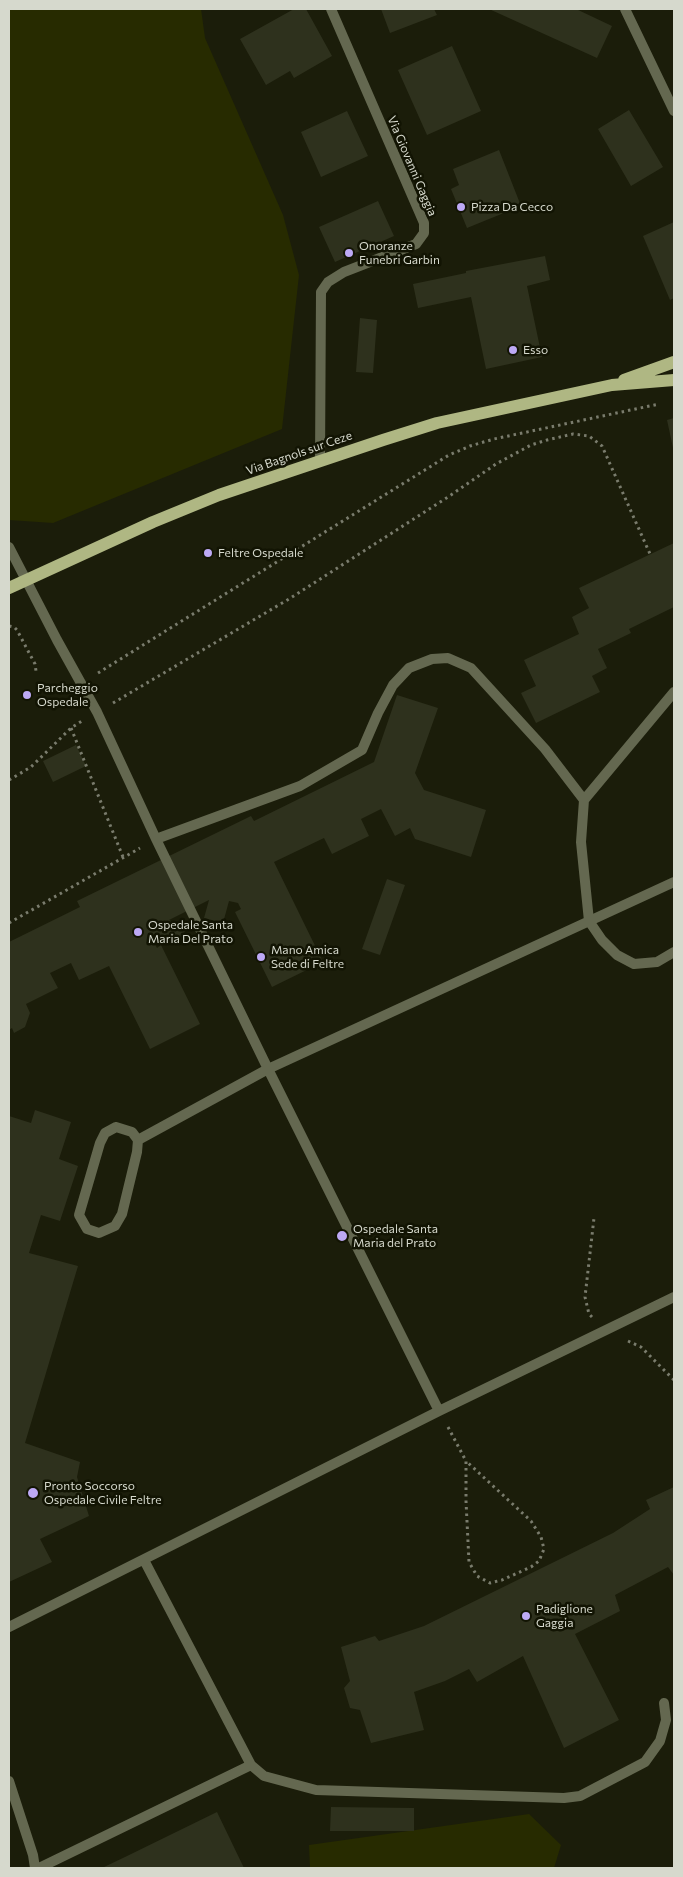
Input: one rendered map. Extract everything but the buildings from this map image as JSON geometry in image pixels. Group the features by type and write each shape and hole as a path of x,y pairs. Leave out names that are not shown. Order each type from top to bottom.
{"main road":[{"name":"Via Bagnols sur Ceze","path":"9,588 153,522 220,495 320,460 437,424 612,385 674,362"},
{"name":"Via Bagnols sur Ceze","path":"612,385 674,380"}],"street":[{"name":"Via Giovanni Gaggia","path":"320,460 321,292 328,282 344,272 416,244 424,233 424,223 331,9"},
{"path":"624,9 674,111"},
{"path":"9,547 56,640 97,712 156,839 268,1069 439,1411"},
{"path":"156,839 300,786 362,750 378,713 393,686 409,668 432,659 448,658 471,668 546,749 584,800"},
{"path":"674,692 584,800 581,842 588,921 602,940 617,955 634,964 657,962 674,952"},
{"path":"138,1140 268,1069 674,882"},
{"path":"116,1127 132,1132 138,1140 137,1152 122,1214 115,1226 99,1233 87,1229 79,1215 100,1143 105,1133 116,1127"},
{"path":"9,1627 439,1411 674,1297"},
{"path":"144,1560 251,1765 264,1776 316,1790 564,1798 580,1796 645,1762 660,1742 666,1720 664,1703"},
{"path":"39,1868 251,1765"},
{"path":"9,1781 33,1855 35,1868"}],"path":[{"path":"98,673 449,455 494,439 665,402"},
{"path":"9,780 31,766 71,728 289,598 448,497 496,464 531,444 573,434 589,436 602,446 650,554"},
{"path":"9,626 17,630 35,664 36,671"},
{"path":"71,728 124,857"},
{"path":"9,923 156,839"},
{"path":"439,1411 466,1461 531,1521 543,1543 544,1549 539,1561 531,1567 502,1580 490,1583 477,1576 469,1562 466,1461"}],"green space":[{"path":"9,9 201,9 205,38 283,215 299,275 282,429 53,523 9,520"},
{"path":"529,1814 561,1845 554,1868 310,1868 309,1845"}],"place":[{"name":"Pizza Da Cecco","path":"461,207"},
{"name":"Onoranze Funebri Garbin","path":"349,253"},
{"name":"Esso","path":"513,350"},
{"name":"Feltre Ospedale","path":"208,553"},
{"name":"Parcheggio Ospedale","path":"27,695"},
{"name":"Ospedale Santa Maria Del Prato","path":"138,932"},
{"name":"Mano Amica Sede di Feltre","path":"261,957"},
{"name":"Ospedale Santa Maria del Prato","path":"342,1236"},
{"name":"Pronto Soccorso Ospedale Civile Feltre","path":"33,1493"},
{"name":"Padiglione Gaggia","path":"526,1616"}]}
